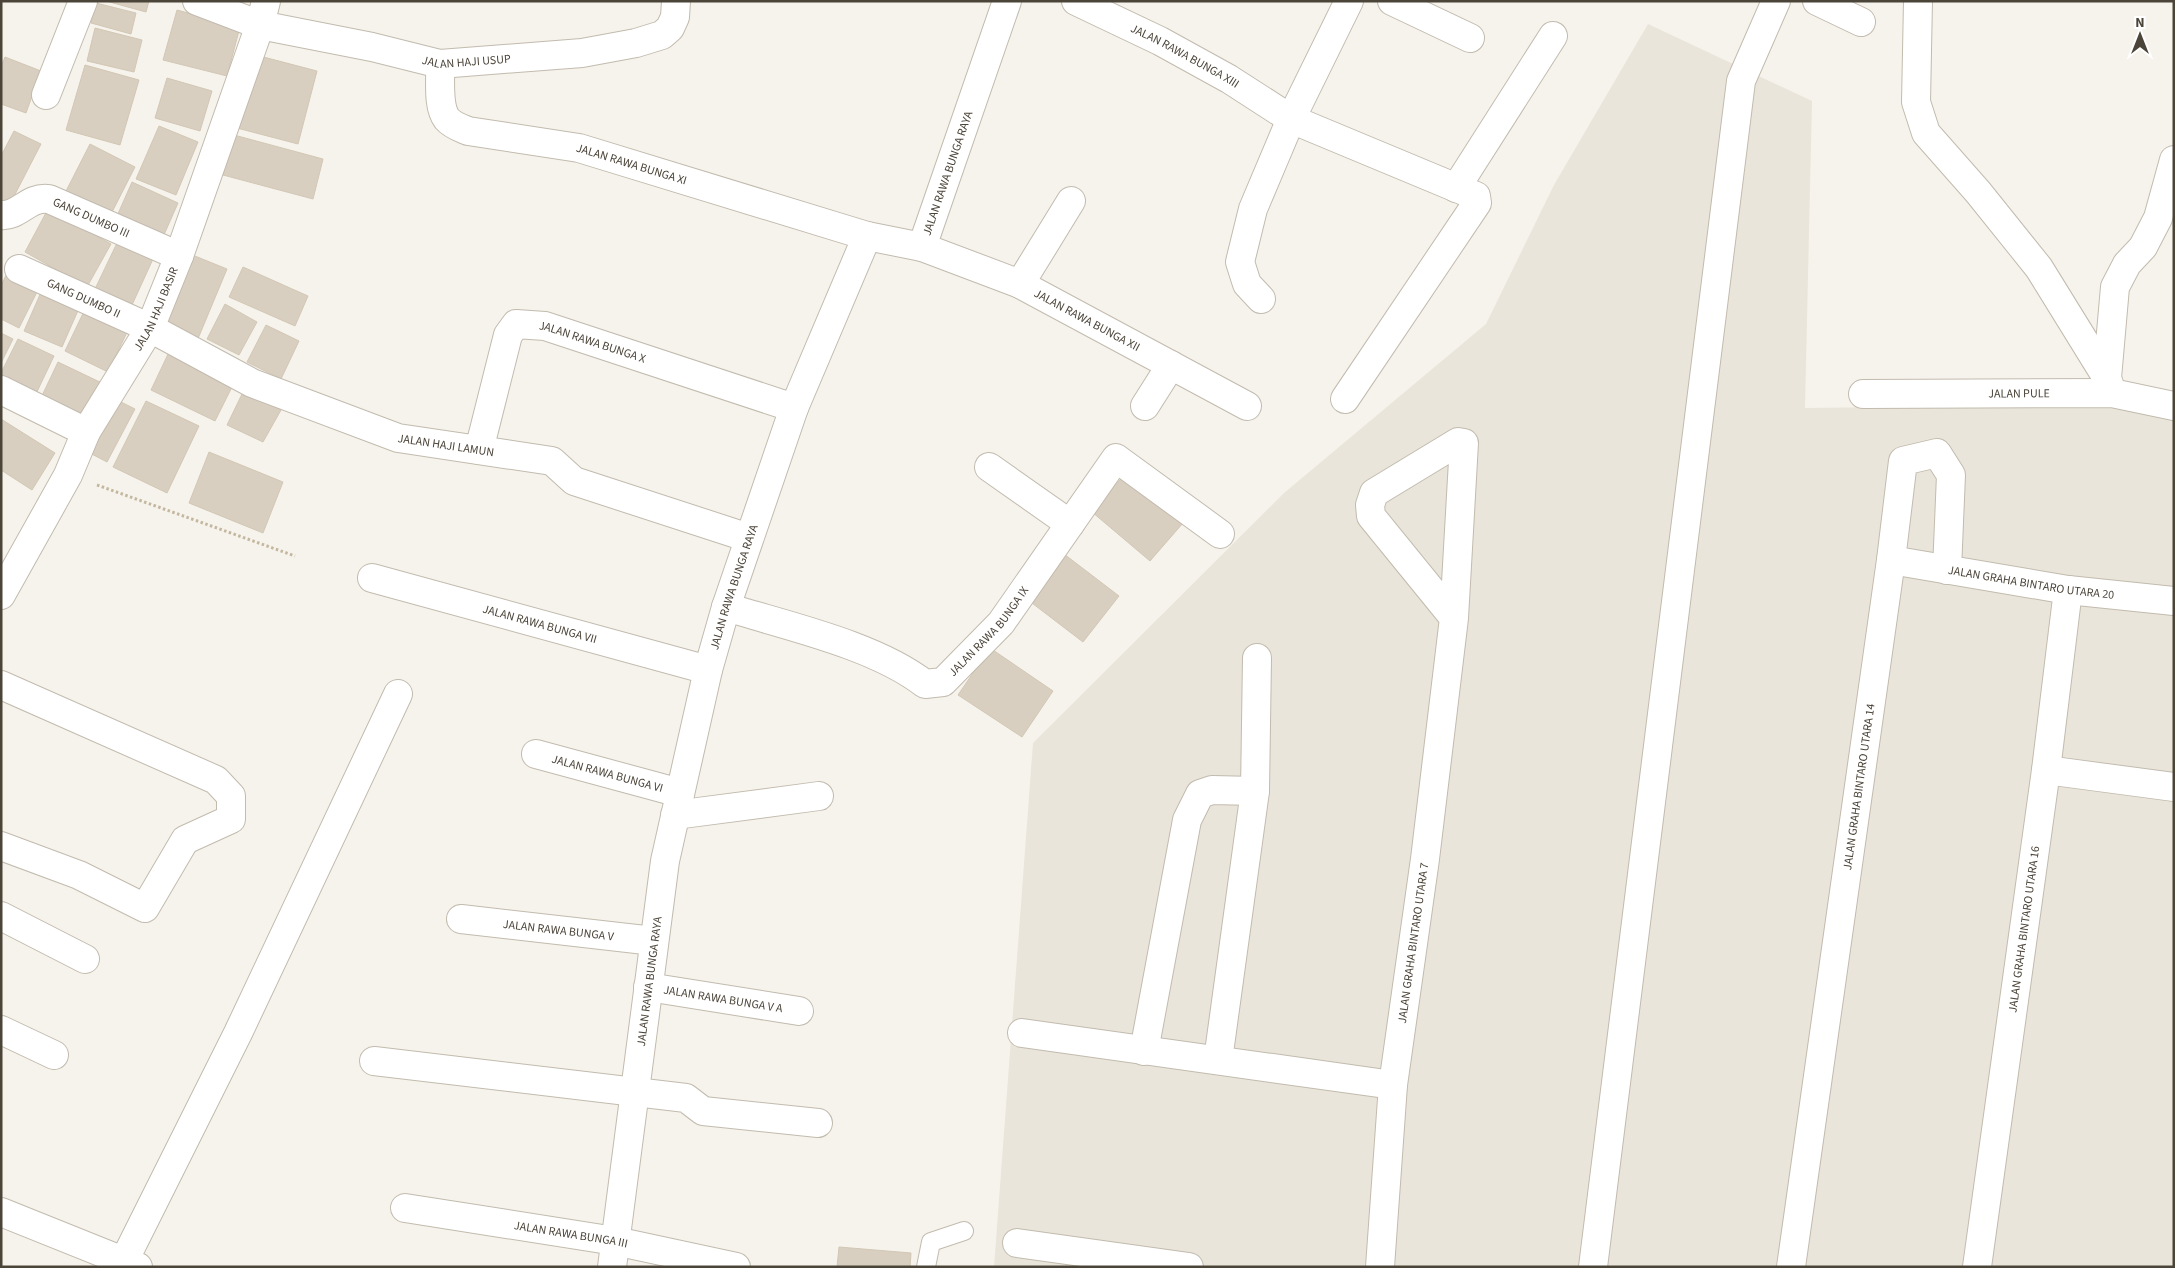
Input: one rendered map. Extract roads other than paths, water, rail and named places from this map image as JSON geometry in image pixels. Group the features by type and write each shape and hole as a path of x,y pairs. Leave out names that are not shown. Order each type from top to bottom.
{"street":[{"path":"46,95 83,1"},
{"name":"JALAN HAJI USUP","path":"197,1 263,13 372,48 440,64 582,53 636,43 662,35 670,28 674,17 676,1"},
{"name":"JALAN RAWA BUNGA RAYA","path":"614,1254 665,861 708,670 726,607 794,408 867,236 922,247 1007,1"},
{"name":"JALAN RAWA BUNGA XIII","path":"1076,1 1160,41 1212,69 1291,119 1476,196 1477,203 1345,399"},
{"path":"1261,299 1247,284 1240,262 1253,209 1291,119 1349,1"},
{"path":"1392,1 1470,38"},
{"path":"1592,1267 1742,81 1776,1"},
{"path":"1817,1 1861,22"},
{"path":"1918,1 1916,102 1926,133 1978,192 2039,268 2110,386"},
{"name":"JALAN HAJI BASIR","path":"1,595 68,475 86,432 150,328 179,256 263,13"},
{"path":"1456,188 1553,36"},
{"name":"JALAN RAWA BUNGA XI","path":"440,64 442,98 447,119 468,131 579,148 867,236"},
{"path":"2110,386 2115,286 2127,264 2144,247 2158,218 2174,160"},
{"name":"GANG DUMBO III","path":"1,215 14,212 34,200 49,199 179,256"},
{"path":"1020,284 1071,201"},
{"name":"JALAN RAWA BUNGA XII","path":"922,247 1020,284 1247,406"},
{"name":"GANG DUMBO II","path":"19,268 150,328"},
{"name":"JALAN RAWA BUNGA X","path":"479,450 508,335 516,324 545,326 794,408"},
{"name":"JALAN HAJI LAMUN","path":"150,328 252,383 398,438 552,461 574,481 749,538"},
{"path":"1146,406 1171,365"},
{"name":"JALAN PULE","path":"1862,394 2110,386 2174,406"},
{"path":"1,390 86,432"},
{"name":"JALAN GRAHA BINTARO UTARA 7","path":"1380,1267 1393,1085 1425,859 1454,618 1464,443 1462,442 1458,442 1374,493 1370,505 1371,516 1454,618"},
{"name":"JALAN GRAHA BINTARO UTARA 14","path":"1791,1267 1891,560 1902,461 1937,453 1951,475 1947,570"},
{"name":"JALAN RAWA BUNGA IX","path":"726,607 860,648 914,676 925,684 943,682 1001,623 1116,458 1220,534"},
{"path":"989,467 1070,524"},
{"name":"JALAN GRAHA BINTARO UTARA 20","path":"1891,560 2068,590 2174,601"},
{"name":"JALAN RAWA BUNGA VII","path":"372,578 708,670"},
{"name":"JALAN GRAHA BINTARO UTARA 16","path":"1977,1267 2046,770 2068,590"},
{"path":"1218,1060 1255,791 1257,658"},
{"path":"1,685 216,780 231,796 231,819 185,840 145,908 78,875 1,846"},
{"path":"1,1212 131,1264 398,694"},
{"name":"JALAN RAWA BUNGA VI","path":"536,754 677,804"},
{"path":"2046,770 2174,787"},
{"path":"1144,1051 1187,820 1200,794 1212,790 1255,791"},
{"path":"677,804 819,796"},
{"path":"1,916 85,959"},
{"name":"JALAN RAWA BUNGA V","path":"461,919 654,941"},
{"name":"JALAN RAWA BUNGA V A","path":"648,987 798,1011"},
{"path":"1,1030 54,1055"},
{"path":"1022,1033 1393,1085"},
{"path":"374,1061 686,1098 703,1111 818,1124"},
{"name":"JALAN RAWA BUNGA III","path":"405,1208 614,1254 736,1267"},
{"path":"1017,1243 1189,1267"}],"lane":[{"path":"926,1267 931,1242 964,1231"}]}
